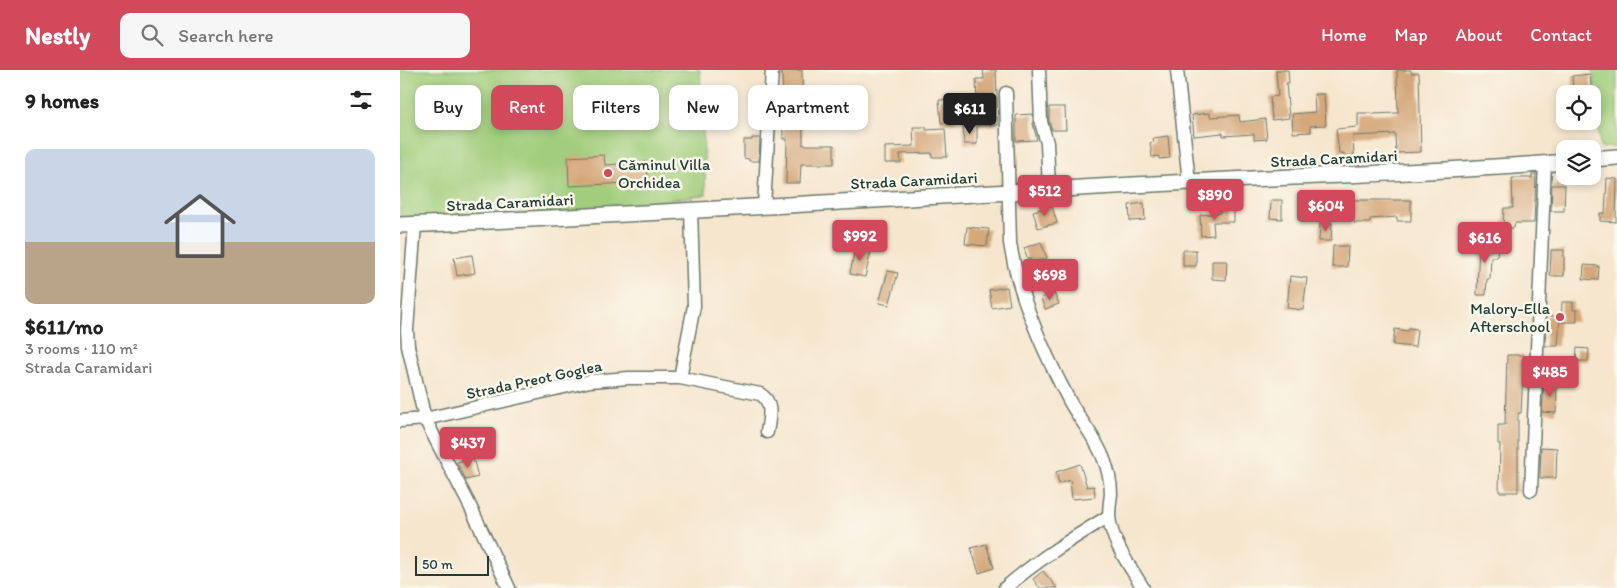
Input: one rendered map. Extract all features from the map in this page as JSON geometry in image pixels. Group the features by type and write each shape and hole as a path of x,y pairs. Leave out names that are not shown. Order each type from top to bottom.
{"main road":[{"path":"1601,158 1617,157"},
{"name":"Strada Caramidari","path":"408,224 1556,163"}],"street":[{"path":"764,206 772,70"},
{"path":"1040,70 1041,122 1047,142 1049,190"},
{"path":"1177,70 1189,182"},
{"path":"1006,93 1012,260 1025,302 1056,375 1106,463 1111,491 1109,516 1113,533 1120,550 1143,588"},
{"path":"1531,490 1545,164"},
{"path":"680,378 694,306 691,210"},
{"path":"408,224 408,338 425,419 469,504 509,588"},
{"name":"Strada Preot Goglea","path":"400,421 425,419 590,381 629,378 680,378 764,396 770,408 767,432"},
{"path":"1005,588 1050,552 1109,516"}],"green space":[{"path":"400,70 700,70 701,85 669,85 669,130 703,130 706,195 429,231 400,231"},
{"path":"1593,70 1617,70 1617,147 1601,148 1598,130 1601,130 1601,85 1594,85"}],"building":[{"path":"782,70 802,70 802,85 782,85"},
{"path":"983,70 996,70 998,125 978,126 976,79 984,79"},
{"path":"1276,70 1288,70 1289,83 1286,83 1289,118 1272,120 1270,97 1278,96"},
{"path":"1397,70 1411,70 1411,73 1419,73 1421,152 1396,153 1395,134 1353,136 1354,156 1344,157 1344,153 1339,153 1336,129 1358,127 1358,113 1398,113"},
{"path":"1590,74 1591,85 1573,85 1572,76"},
{"path":"1314,94 1324,94 1326,125 1310,126 1311,132 1293,133 1292,114 1315,112"},
{"path":"955,99 956,122 941,123 939,100"},
{"path":"1049,107 1065,107 1066,130 1052,130 1049,121"},
{"path":"1210,113 1210,117 1239,115 1240,122 1265,119 1267,139 1254,140 1254,134 1223,136 1223,133 1194,136 1192,115"},
{"path":"1033,114 1033,124 1037,140 1016,141 1016,115"},
{"path":"963,126 977,126 977,144 964,144"},
{"path":"913,127 926,127 926,130 945,129 947,157 932,157 932,153 900,154 901,163 885,163 885,147 914,146"},
{"path":"783,130 803,130 803,145 834,145 834,164 801,164 800,183 786,183 787,139 783,139"},
{"path":"1168,136 1170,158 1159,159 1159,156 1152,157 1150,143 1154,142 1153,138"},
{"path":"752,138 760,138 759,161 749,161 749,159 744,158 744,140 752,140"},
{"name":"Căminul Villa Orchidea","path":"604,155 605,165 647,162 648,182 569,186 568,157"},
{"path":"1532,174 1536,174 1534,223 1515,223 1514,228 1503,228 1504,208 1513,208 1512,178 1532,178"},
{"path":"1607,178 1617,179 1616,222 1600,221 1600,213 1605,213"},
{"path":"1552,185 1565,185 1564,211 1551,211"},
{"path":"1271,200 1282,200 1282,219 1270,218"},
{"path":"1354,200 1411,200 1411,221 1397,221 1397,217 1370,219 1370,223 1354,223"},
{"path":"1144,203 1145,220 1130,221 1129,205"},
{"path":"1052,206 1057,223 1038,228 1033,211"},
{"path":"1220,209 1234,209 1234,222 1213,222 1214,235 1201,236 1200,215 1220,213"},
{"path":"1320,223 1332,223 1331,241 1319,241"},
{"path":"967,227 989,229 987,246 965,244"},
{"path":"1479,240 1498,241 1497,257 1491,257 1490,279 1487,279 1486,295 1477,295"},
{"path":"1041,242 1047,258 1032,263 1030,259 1028,260 1024,248"},
{"path":"1333,246 1348,246 1347,267 1332,267"},
{"path":"855,248 871,251 865,277 850,274"},
{"path":"1183,250 1196,250 1196,266 1183,266"},
{"path":"1551,250 1564,250 1564,276 1550,276"},
{"path":"472,255 475,273 457,276 454,258"},
{"path":"1212,261 1227,261 1226,280 1212,279"},
{"path":"1584,265 1599,266 1598,280 1583,279"},
{"path":"888,271 898,273 889,305 879,303"},
{"path":"1290,276 1307,278 1303,310 1287,308"},
{"path":"1007,287 1010,305 992,308 989,290"},
{"path":"1054,293 1059,304 1045,309 1041,298"},
{"path":"1562,302 1573,302 1573,310 1577,310 1577,322 1561,322"},
{"path":"1547,316 1560,316 1558,346 1545,346"},
{"path":"1409,328 1417,329 1415,347 1393,345 1395,329 1408,331"},
{"path":"1577,348 1589,349 1588,361 1576,361"},
{"path":"1507,355 1524,355 1521,413 1518,413 1518,492 1499,492 1500,444 1498,444 1498,425 1505,425"},
{"path":"1544,384 1557,384 1556,413 1542,412"},
{"path":"1541,447 1557,448 1556,478 1540,478"},
{"path":"473,458 478,477 466,480 457,462"},
{"path":"1080,464 1087,487 1094,486 1095,497 1072,499 1070,480 1059,484 1056,472"},
{"path":"986,544 994,568 979,573 971,548"},
{"path":"1043,571 1057,588 1040,588 1033,579"}],"place":[{"name":"Căminul Villa Orchidea","path":"608,173"},
{"name":"Malory-Ella Afterschool","path":"1560,317"}]}
